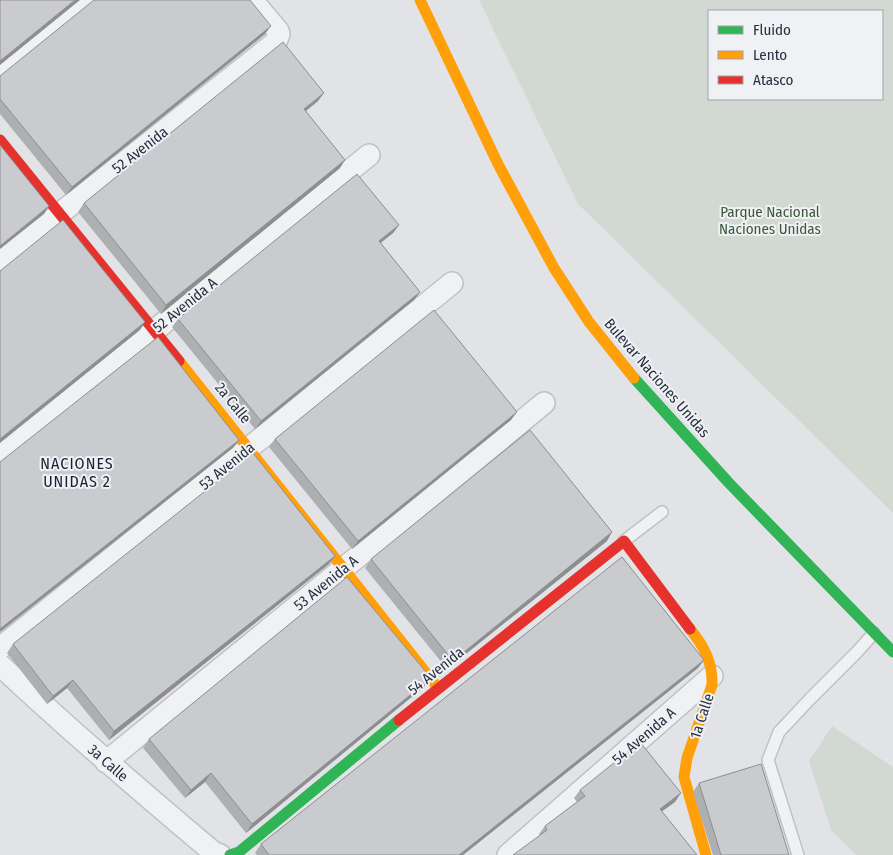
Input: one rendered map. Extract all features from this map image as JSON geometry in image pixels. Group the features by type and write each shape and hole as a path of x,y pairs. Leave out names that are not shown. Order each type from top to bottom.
{"street":[{"path":"0,70 88,0"},
{"name":"52 Avenida","path":"0,261 276,42 279,34 278,31 252,0"},
{"name":"Bulevar Naciones Unidas","path":"420,0 498,164 554,268 590,322 627,370 729,484 893,652"},
{"name":"2a Calle","path":"0,140 250,448 438,688"},
{"name":"52 Avenida A","path":"0,453 155,330 369,155"},
{"name":"53 Avenida","path":"0,648 452,283"},
{"name":"53 Avenida A","path":"106,762 544,403"},
{"name":"1a Calle","path":"624,541 701,643 709,657 712,676 710,693 687,758 684,777 706,855"},
{"name":"54 Avenida","path":"230,855 246,846 438,688 624,541"},
{"name":"3a Calle","path":"0,665 106,762 207,848 220,855"},
{"name":"54 Avenida A","path":"508,855 712,676"}],"lane":[{"name":"54 Avenida","path":"624,541 662,512"},
{"path":"798,855 768,760 779,732 874,633"}],"green space":[{"name":"Parque Nacional Naciones Unidas","path":"479,0 893,0 893,513 578,204"},
{"path":"832,726 893,767 893,855 856,855 831,830 809,761"}],"building":[{"path":"0,0 75,0 0,61"},
{"path":"94,0 250,0 271,26 72,187 0,99 0,76"},
{"path":"283,42 324,93 304,109 345,160 166,305 84,203"},
{"path":"0,145 49,206 0,246"},
{"path":"357,174 399,225 379,241 420,292 261,421 178,319"},
{"path":"63,220 145,322 0,439 0,271"},
{"path":"434,310 517,412 358,541 275,439"},
{"path":"158,337 239,440 0,629 0,462"},
{"path":"530,430 612,532 453,661 371,559"},
{"path":"253,453 335,556 114,731 73,680 53,696 13,644"},
{"path":"622,557 704,660 459,855 269,855 261,844"},
{"path":"347,577 431,678 252,824 211,773 191,790 149,739"},
{"path":"640,742 681,793 660,809 697,855 513,855 547,830 545,826 585,796 580,790"},
{"path":"761,764 789,855 721,855 699,783"}],"traffic: fast":[{"path":"634,378 729,483 893,652"},
{"path":"230,855 239,852 399,720"}],"traffic: slow":[{"path":"420,0 498,164 554,268 589,322 634,378"},
{"path":"179,361 438,688"},
{"path":"690,629 707,655 712,677 712,685 687,758 684,777 706,855"}],"traffic: jam":[{"path":"0,140 179,361"},
{"path":"399,720 624,541 690,629"}],"district":[{"name":"NACIONES UNIDAS 2","path":"77,472"}]}
